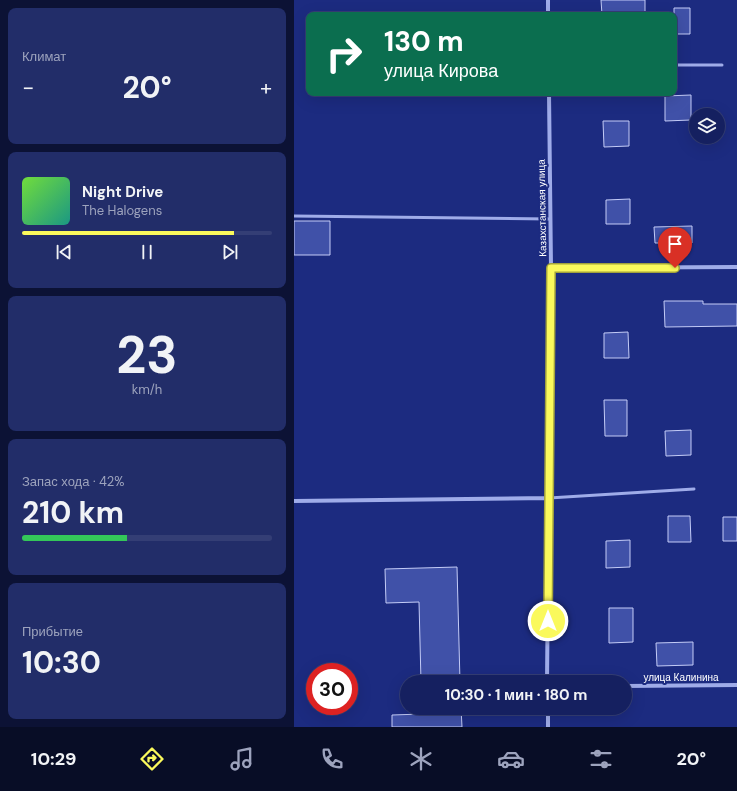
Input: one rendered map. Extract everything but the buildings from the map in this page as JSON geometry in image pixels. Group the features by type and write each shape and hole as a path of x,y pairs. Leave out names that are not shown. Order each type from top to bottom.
{"street":[{"path":"548,0 548,12"},
{"name":"Казахстанская улица","path":"547,675 551,268 549,96"},
{"path":"551,268 737,267"},
{"path":"294,501 549,498"},
{"name":"улица Калинина","path":"632,686 737,685"},
{"path":"548,715 548,727"}],"lane":[{"path":"677,65 722,64"},
{"path":"294,216 312,218 550,219"},
{"path":"549,498 694,490"}],"route":[{"path":"548,621 551,268 675,268"}]}
